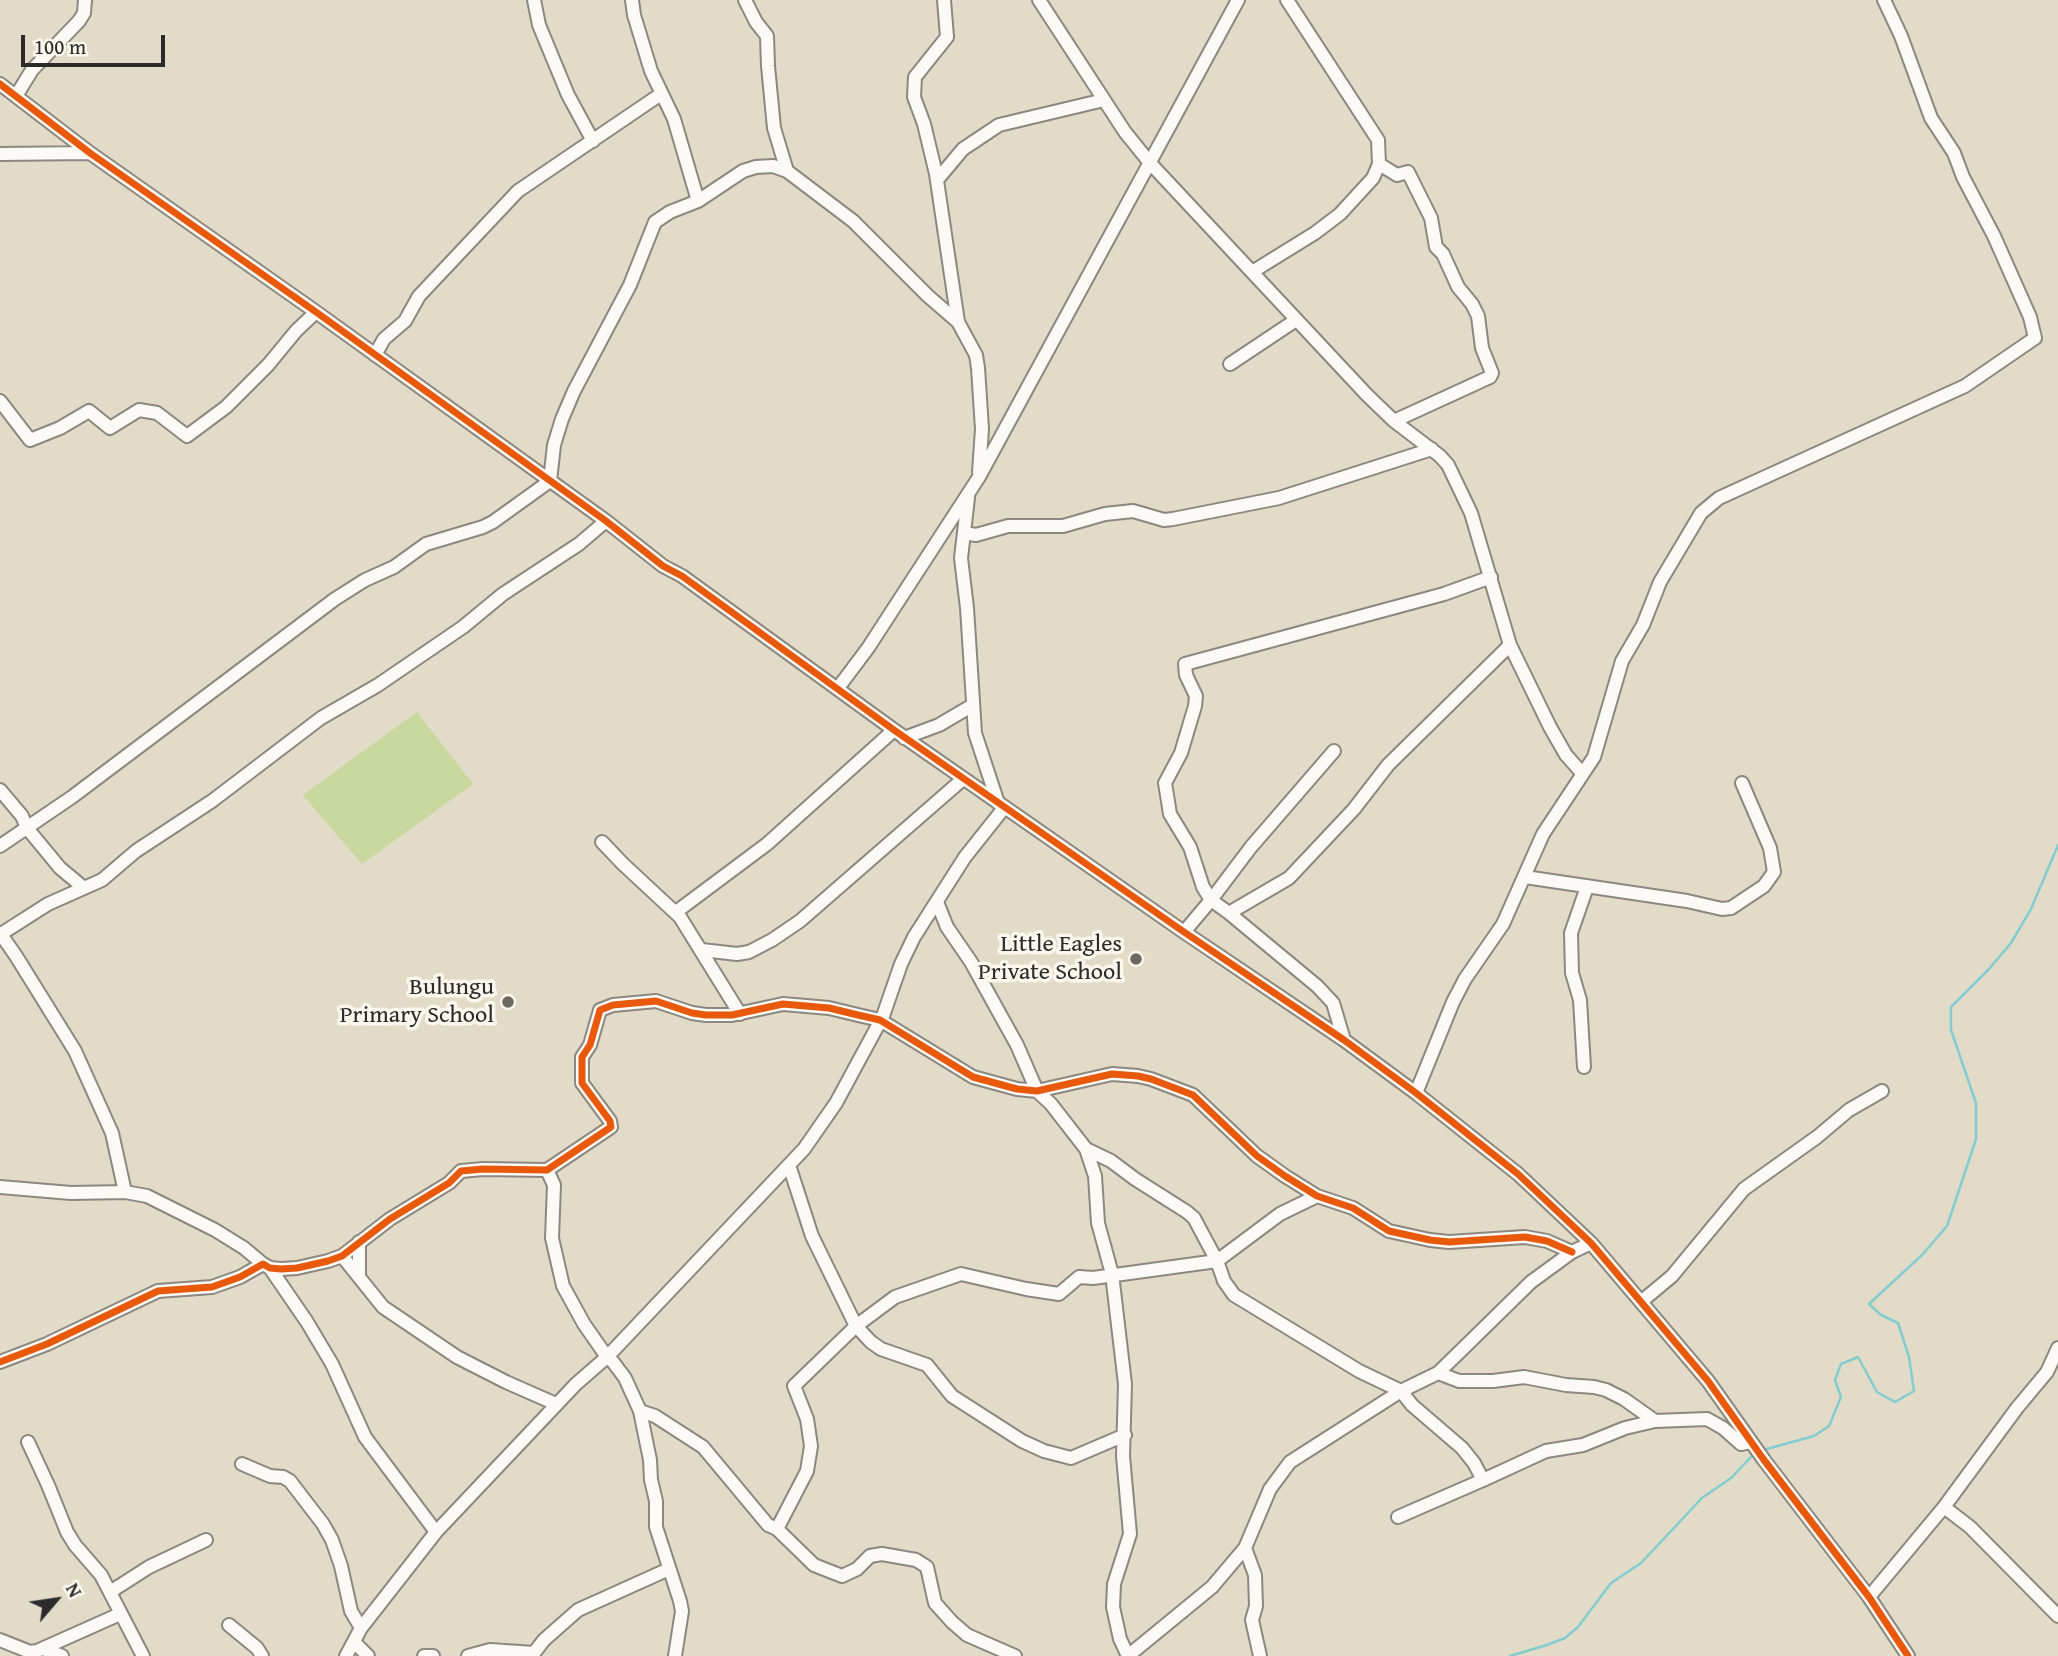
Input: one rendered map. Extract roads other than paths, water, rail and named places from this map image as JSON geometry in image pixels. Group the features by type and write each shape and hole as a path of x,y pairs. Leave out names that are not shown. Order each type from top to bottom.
{"street":[{"path":"16,96 32,70 79,21 84,13 85,0"},
{"path":"534,0 539,25 568,95 593,141"},
{"path":"632,0 647,57 674,119 698,201"},
{"path":"745,0 767,36 774,128 787,171"},
{"path":"944,0 947,37 915,76 914,91 937,180 958,322 976,355 981,383 979,477"},
{"path":"1039,0 1125,132 1150,163 1367,395 1448,465 1471,513 1510,645 1550,727 1566,755 1582,773"},
{"path":"838,688 868,648 969,495 1238,0"},
{"path":"1252,272 1315,233 1340,214 1373,178 1379,164 1378,140 1287,0"},
{"path":"1416,1093 1452,1002 1503,924 1543,834 1594,757 1622,661 1643,625 1660,582 1690,528 1709,505 1792,464 1965,386 2035,338 2030,317 1994,236 1963,177 1954,153 1931,118 1901,36 1884,0"},
{"path":"0,84 90,153 316,312 606,521 663,566 899,734 1344,1040 1518,1174 1591,1243 1708,1381 1764,1460 1869,1597 1908,1656"},
{"path":"374,355 384,339 405,321 419,296 518,191 661,94"},
{"path":"937,180 963,149 999,125 1104,100"},
{"path":"0,153 90,153"},
{"path":"1379,164 1396,175 1408,172 1416,186 1431,218 1436,247 1443,254 1458,287 1476,310 1482,348 1492,373 1490,377 1394,421"},
{"path":"0,846 72,797 335,599 365,580 394,567 426,544 493,522 551,481 554,445 562,419 630,285 650,232 661,217 698,201 743,170 773,166 787,171 853,221 958,322"},
{"path":"0,401 30,440 60,428 89,411 110,428 139,410 157,413 187,436 226,407 316,312"},
{"path":"1230,364 1296,320"},
{"path":"964,533 976,535 1008,526 1063,526 1105,514 1133,511 1164,520 1173,519 1279,498 1432,449"},
{"path":"969,495 961,558 975,733 1001,806"},
{"path":"125,1192 112,1133 75,1051 0,933 48,904 102,880 136,851 212,801 321,718 378,685 463,627 503,594 579,544 606,521"},
{"path":"1344,1040 1333,1003 1317,986 1211,900 1203,887 1190,847 1170,814 1165,783 1181,753 1196,696 1186,675 1185,664 1444,594 1491,577"},
{"path":"1229,913 1289,878 1354,809 1388,765 1510,645"},
{"path":"676,912 767,844 899,734 939,725 973,705"},
{"path":"1184,932 1251,847 1334,751"},
{"path":"702,950 737,954 749,952 772,940 800,921 963,779"},
{"path":"1525,877 1687,901 1722,909 1731,908 1764,886 1773,872 1773,858 1742,783"},
{"path":"0,790 60,868 85,888"},
{"path":"346,1656 361,1628 436,1532 556,1404 607,1357 804,1149 836,1103 880,1020 914,937 965,856 1001,806"},
{"path":"602,842 676,912 740,1014"},
{"path":"1584,1067 1580,1000 1572,973 1571,933 1587,887"},
{"path":"937,902 947,927 971,962 1017,1045 1037,1091 1051,1104 1086,1149 1095,1176 1098,1223 1112,1275 1124,1376 1123,1456 1130,1534 1114,1584 1113,1607 1120,1639 1128,1656 1212,1587 1245,1548 1270,1489 1290,1462 1401,1391 1438,1373 1531,1282 1572,1252 1591,1243"},
{"path":"0,1362 47,1344 151,1294 172,1288 212,1287 266,1266 297,1268 342,1256 390,1219 449,1183 461,1171 483,1168 547,1170 611,1127 610,1121 582,1083 582,1057 590,1045 603,1008 656,1001 692,1013 717,1016 740,1014 783,1004 829,1008 880,1020 973,1077 990,1083 1037,1091 1112,1074 1138,1076 1183,1090 1198,1098 1257,1156 1317,1196 1353,1208 1389,1231 1449,1242 1525,1237 1547,1241 1572,1252"},
{"path":"1642,1301 1672,1276 1744,1189 1817,1138 1849,1110 1882,1091"},
{"path":"1086,1149 1111,1161 1194,1218 1224,1281 1234,1295 1359,1371 1401,1391 1412,1405 1462,1448 1483,1480"},
{"path":"789,1166 812,1236 856,1326 881,1349 927,1365 952,1396 1022,1441 1044,1451 1071,1458 1125,1435"},
{"path":"547,1170 554,1185 552,1238 563,1286 584,1324 625,1378 640,1411 650,1460 650,1480 656,1500 656,1527 682,1611 675,1656"},
{"path":"0,1187 71,1194 125,1192 154,1199 244,1248 266,1266 307,1322 332,1364 365,1437 436,1532"},
{"path":"777,1529 807,1471 811,1446 807,1419 794,1386 856,1326 895,1297 961,1274 1059,1294 1079,1277 1217,1262 1280,1214 1317,1196"},
{"path":"359,1242 359,1274"},
{"path":"342,1256 383,1307 457,1357 556,1404"},
{"path":"1869,1597 1944,1507 2047,1372 2058,1348"},
{"path":"1438,1373 1459,1381 1524,1377 1594,1387 1624,1399 1655,1421"},
{"path":"640,1411 655,1416 704,1447 768,1525 777,1529 814,1565 842,1576 857,1569 870,1556 882,1554 916,1560 927,1567 935,1603 952,1622 967,1635 1015,1656"},
{"path":"1398,1517 1546,1451 1583,1445 1625,1428 1655,1421 1707,1419 1723,1428 1741,1444 1753,1445"},
{"path":"28,1442 66,1532 93,1562 143,1656"},
{"path":"242,1464 290,1481 323,1524 341,1566 351,1611 361,1628"},
{"path":"1944,1507 1970,1527 2058,1616"},
{"path":"110,1592 149,1567 206,1540"},
{"path":"1245,1548 1255,1575 1256,1606 1252,1620 1260,1656"},
{"path":"468,1656 489,1650 534,1654 544,1640 578,1610 669,1569"},
{"path":"0,1640 30,1652 43,1649 120,1614"},
{"path":"229,1625 257,1648 262,1656"},
{"path":"354,1642 368,1656"},
{"path":"43,1649 62,1656"},
{"path":"425,1656 433,1656"}],"waterway":[{"path":"1763,1450 1814,1436 1829,1426 1841,1397 1835,1380 1841,1364 1858,1357 1877,1392 1895,1402 1914,1391 1909,1357 1898,1323 1881,1315 1869,1304 1922,1255 1947,1226 1976,1139 1976,1103 1951,1030 1951,1007 2011,943 2031,909 2058,845"},
{"path":"1510,1656 1565,1638 1578,1627 1611,1583 1641,1563 1702,1498 1731,1478 1754,1454"}],"place":[{"name":"Little Eagles Private School","path":"1136,959"},
{"name":"Bulungu Primary School","path":"508,1002"}]}
